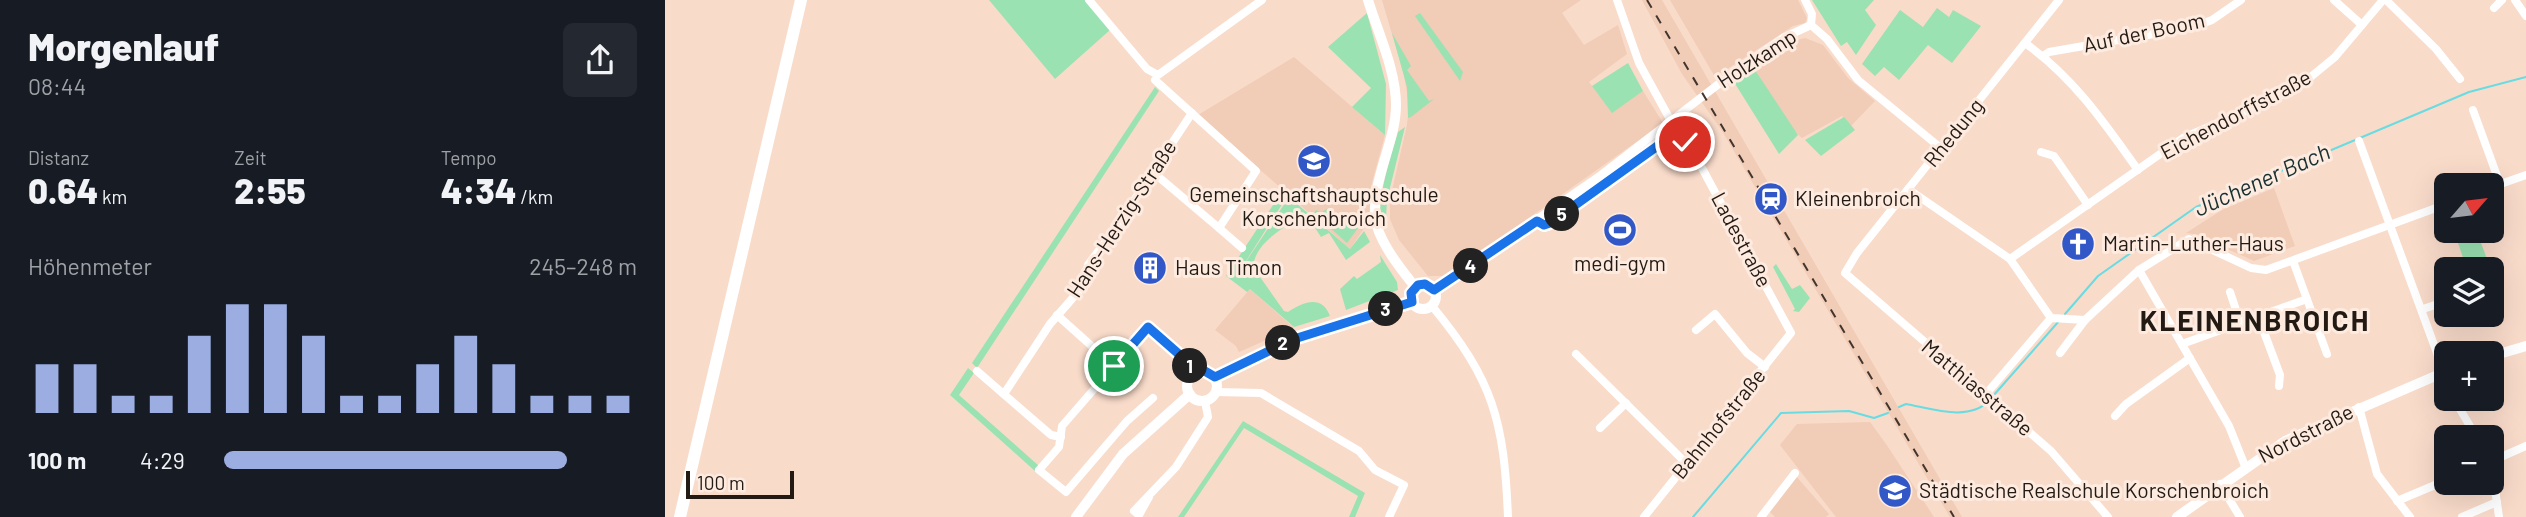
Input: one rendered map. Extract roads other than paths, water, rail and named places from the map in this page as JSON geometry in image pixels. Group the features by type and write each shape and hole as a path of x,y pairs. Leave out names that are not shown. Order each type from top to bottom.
{"main road":[{"path":"680,517 801,0"}],"street":[{"path":"1089,0 1147,69 1158,75 1262,0"},
{"path":"1368,0 1396,103 1393,130 1377,193 1376,220 1387,247 1415,287"},
{"name":"Ladestraße","path":"1617,0 1636,57 1676,129 1693,152 1790,331"},
{"path":"1805,0 1812,13 1811,25 1830,41 1858,80 1942,149"},
{"name":"Rhedung","path":"1847,265 2059,0"},
{"name":"Auf der Boom","path":"2043,56 2049,52 2194,27 2212,20 2241,0"},
{"path":"2334,0 2362,25"},
{"path":"2385,0 2436,49 2459,79"},
{"name":"Eichendorffstraße","path":"2010,258 2183,138 2268,102 2307,80 2335,57 2385,0"},
{"path":"2494,8 2502,0"},
{"path":"2515,0 2526,16"},
{"name":"Holzkamp","path":"1434,290 1537,221 1738,69 1783,38 1811,25"},
{"path":"2025,43 2043,56 2083,94 2138,170"},
{"path":"1155,80 1256,171 1219,228"},
{"path":"2473,110 2492,173"},
{"name":"Hans-Herzig-Straße","path":"1004,394 1057,315 1085,284 1087,265 1154,173 1192,113"},
{"name":"Holzkamp","path":"1537,221 1544,225 1550,223 1676,129"},
{"path":"2359,141 2434,344"},
{"path":"2041,152 2054,156 2088,205"},
{"path":"1154,173 1242,248"},
{"path":"2504,183 2526,175"},
{"path":"1908,189 2010,258 2053,318 2085,320"},
{"path":"2060,353 2085,320 2139,270 2189,239 2257,270 2266,270 2434,209"},
{"path":"2293,261 2327,354"},
{"name":"Matthiasstraße","path":"1847,265 1845,273 1849,280 1987,395 2062,462 2108,517"},
{"path":"2139,270 2234,435 2245,466"},
{"path":"1425,284 1434,290 1436,300 1432,306 1420,309 1412,302 1411,293 1415,287 1425,284"},
{"path":"2230,292 2241,322"},
{"path":"2182,344 2307,299"},
{"path":"1215,377 1294,339 1412,302"},
{"path":"2423,309 2434,305"},
{"path":"1432,306 1473,359 1494,404 1505,449 1508,517"},
{"path":"1696,330 1715,314 1747,353 1765,367"},
{"path":"1057,315 1114,366"},
{"path":"2258,316 2280,375 2279,386"},
{"path":"1987,395 2053,318"},
{"path":"1153,398 1127,421 1066,492 1039,470 1059,447 1062,426 1148,327 1181,356 1194,373"},
{"name":"Bahnhofstraße","path":"1644,517 1765,367 1790,331"},
{"path":"2504,352 2526,346"},
{"path":"1576,354 1687,464"},
{"path":"2115,415 2126,404 2190,358"},
{"path":"1215,377 1203,370 1194,373 1187,382 1189,394 1196,400 1205,401 1216,392 1261,393 1359,452 1375,470 1404,485 1389,517"},
{"path":"977,371 1051,435 1061,437"},
{"name":"Nordstraße","path":"2177,517 2245,466 2288,439 2434,376"},
{"path":"1215,377 1216,392"},
{"path":"1076,517 1123,454 1189,394"},
{"path":"1149,497 1176,467 1208,417 1205,401"},
{"path":"1600,428 1626,403"},
{"path":"2359,407 2376,472 2410,517"},
{"path":"2504,456 2526,446"},
{"path":"1761,517 1795,474"},
{"path":"2220,484 2239,517"},
{"path":"2397,501 2434,485"},
{"path":"2496,495 2499,517"},
{"path":"2462,517 2497,502"}],"waterway":[{"name":"Jüchener Bach","path":"2065,314 2098,276 2196,207 2469,92 2526,77"},
{"name":"Jüchener Bach","path":"1993,396 2059,321"},
{"name":"Jüchener Bach","path":"1899,407 1906,404 1939,411 1961,412 1972,411 1990,400"},
{"name":"Jüchener Bach","path":"1693,517 1781,413 1849,411 1874,418 1888,413"}],"railway":[{"path":"1647,0 1954,517"}],"place":[{"name":"Gemeinschaftshauptschule Korschenbroich","path":"1314,161"},
{"name":"Kleinenbroich","path":"1771,199"},
{"name":"medi-gym","path":"1620,230"},
{"name":"Martin-Luther-Haus","path":"2078,244"},
{"name":"Haus Timon","path":"1150,268"},
{"name":"Städtische Realschule Korschenbroich","path":"1895,491"}],"district":[{"name":"KLEINENBROICH","path":"2255,321"}]}
